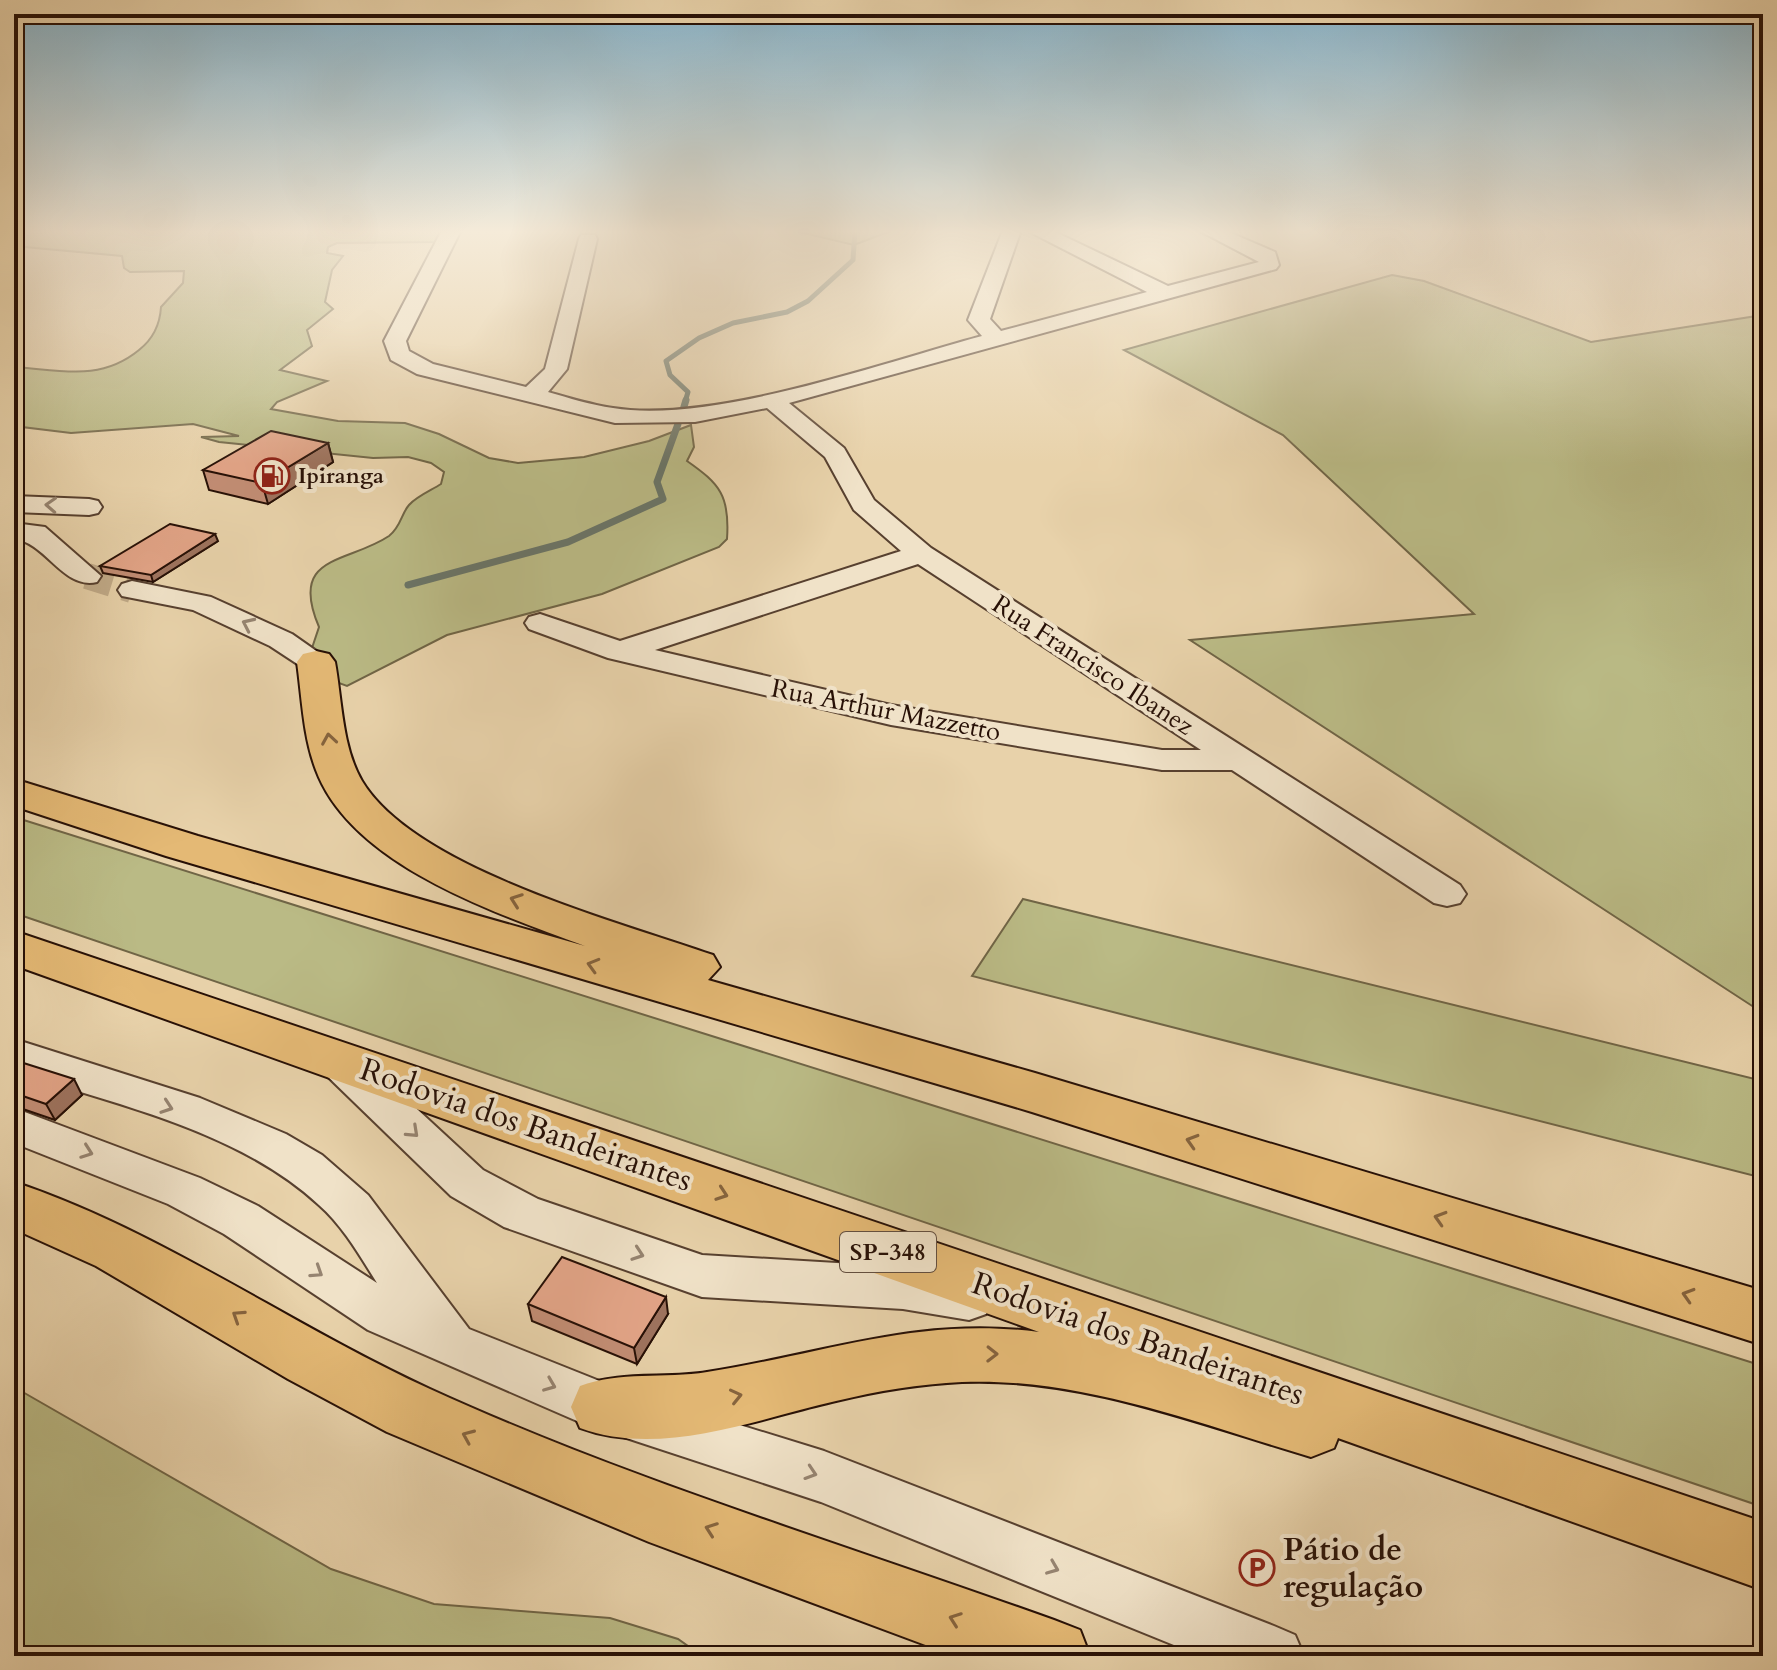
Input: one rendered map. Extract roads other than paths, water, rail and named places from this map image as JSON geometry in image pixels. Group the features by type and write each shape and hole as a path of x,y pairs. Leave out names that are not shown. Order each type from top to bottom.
{"highway":[{"path":"316,662 332,755 344,786 366,816 399,843 499,894 1035,1093"},
{"path":"14,792 182,846 1035,1093 1763,1318"},
{"name":"Rodovia dos Bandeirantes","path":"14,947 1763,1556"},
{"path":"14,978 336,1059"},
{"path":"14,1205 120,1247 326,1369 408,1411 539,1466 1054,1656"},
{"path":"603,1407 662,1410 695,1405 915,1357 958,1354 1039,1357 1081,1365 1688,1529 1763,1567"}],"street":[{"path":"412,308 395,341 396,350 405,360 425,369 601,414 644,418 695,415 772,400 1109,308"},
{"path":"529,396 548,381 556,369 571,308"},
{"path":"983,308 980,326 995,338"},
{"name":"Rua Francisco Ibanez","path":"772,400 835,453 863,504 921,554 1447,894"},
{"path":"14,504 89,507"},
{"path":"21,536 87,576"},
{"path":"619,651 921,554"},
{"path":"132,590 201,603 281,640 316,662"},
{"name":"Rua Arthur Mazzetto","path":"540,623 619,651 891,715 1162,760 1239,760"},
{"path":"14,1055 226,1127 301,1165 345,1202 364,1224 405,1290 461,1349"},
{"path":"336,1059 467,1183 521,1213 674,1266 731,1281 863,1283 956,1296 1179,1353"},
{"path":"14,1125 184,1191 241,1220 386,1315 461,1349 603,1407 824,1477 1274,1656"}],"waterway":[{"path":"685,402 688,392 670,375 666,361 699,338 733,323 795,308"},
{"path":"683,410 686,400"},
{"path":"408,585 568,542 663,499 657,482 678,424"}],"tunnel":[{"path":"87,576 132,590"}],"place":[{"name":"Ipiranga","path":"272,476"},
{"name":"Pátio de regulação","path":"1257,1568"}]}
